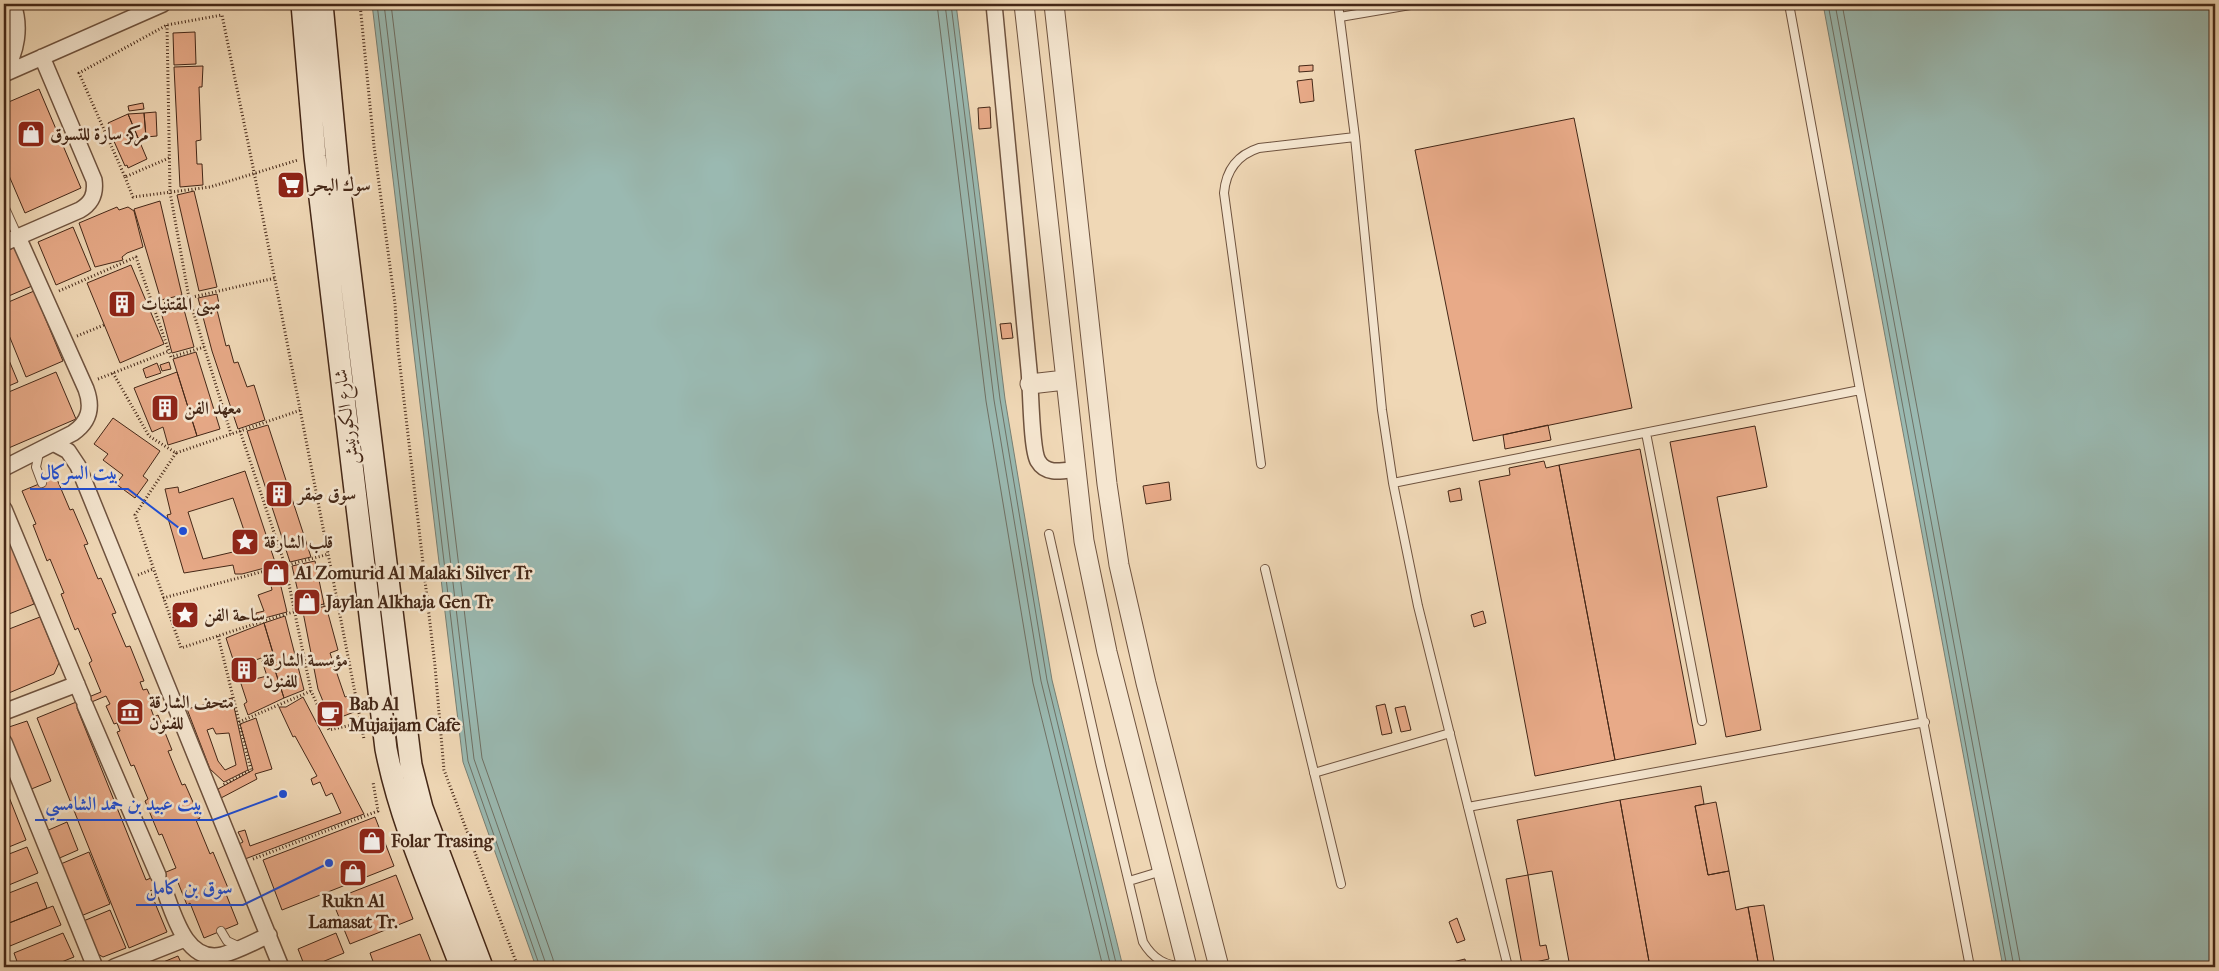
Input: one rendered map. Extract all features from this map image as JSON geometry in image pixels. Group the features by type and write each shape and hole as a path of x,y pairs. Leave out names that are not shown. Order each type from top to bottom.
{"main road":[{"name":"شارع الكورنيش","path":"302,4 315,156 386,749 396,796 404,821 461,967"},
{"name":"شارع الكورنيش","path":"322,4 340,193 411,765 422,808 482,967"}],"street":[{"path":"4,73 11,60 16,43 17,19 13,4"},
{"path":"4,73 163,4"},
{"path":"994,4 1035,452 1039,463 1054,472 1075,469"},
{"path":"1024,4 1084,541 1098,616 1187,967"},
{"path":"1054,4 1108,484 1118,557 1146,684 1218,967"},
{"path":"4,468 77,430 87,419 90,409 90,399 84,384 45,297 11,240 86,207 94,194 94,180 42,57"},
{"path":"1030,384 1065,380"},
{"path":"48,446 68,451 78,466 281,967"},
{"path":"4,509 185,939 196,951 212,956 222,955 269,936"},
{"path":"4,712 77,684"},
{"path":"4,742 10,773 95,967"},
{"path":"114,967 185,939"}],"lane":[{"path":"1338,4 1355,137 1381,400 1393,483 1409,566 1508,967"},
{"path":"1340,17 1416,4"},
{"path":"1789,4 1860,390 1970,967"},
{"path":"1261,464 1224,193 1225,183 1233,164 1254,149 1355,137"},
{"path":"4,206 11,240"},
{"path":"1393,483 1860,390"},
{"path":"1646,433 1702,721"},
{"path":"42,483 36,467 36,460 48,446"},
{"path":"1050,534 1143,942 1148,951 1165,964 1187,967"},
{"path":"1265,569 1341,884"},
{"path":"1468,807 1924,722"},
{"path":"1314,773 1450,733"},
{"path":"1129,881 1162,871"},
{"path":"221,931 232,944 243,947"}],"path":[{"path":"360,4 374,146 395,304 398,349 435,666 444,770 518,967"},
{"path":"315,156 254,172 210,187 133,197 79,73 166,25 222,15 254,172 301,410 366,748"},
{"path":"166,25 170,192 189,298 231,434"},
{"path":"125,177 169,158"},
{"path":"45,297 136,257 171,356 204,347"},
{"path":"154,306 275,278"},
{"path":"65,342 104,325"},
{"path":"84,384 169,351"},
{"path":"112,373 149,436 176,453"},
{"path":"301,410 176,453 135,515 181,648 294,612 338,601"},
{"path":"240,431 285,565 311,691 329,730 361,723"},
{"path":"163,598 329,554"},
{"path":"210,792 250,770 218,636"},
{"path":"239,722 311,691"},
{"path":"239,865 378,810 371,772"}],"water":[{"path":"372,4 956,4 1005,399 1052,680 1123,967 536,967 463,762"},
{"path":"1823,4 2215,4 2215,967 2003,967"}],"building":[{"path":"195,32 196,64 174,65 173,33"},
{"path":"1313,65 1313,71 1299,72 1299,66"},
{"path":"203,66 202,87 199,87 201,140 196,141 197,164 202,164 203,185 180,187 174,67"},
{"path":"1312,79 1314,101 1300,103 1297,81"},
{"name":"مركز سارة للتسوق","path":"39,89 81,188 25,213 4,164 4,104"},
{"path":"143,103 144,109 129,111 128,106"},
{"path":"990,107 991,128 979,129 978,108"},
{"path":"156,112 157,136 146,137 144,113"},
{"path":"144,113 146,137 138,138 128,114"},
{"path":"128,114 147,159 128,168 127,165 125,166 109,130 111,129 108,123"},
{"path":"1574,118 1632,408 1473,441 1415,150"},
{"path":"194,191 217,287 199,291 177,195"},
{"path":"160,201 182,295 161,300 134,209"},
{"path":"117,207 119,210 128,207 134,211 143,247 127,253 122,257 123,260 95,267 79,223"},
{"path":"73,227 91,270 56,285 38,242"},
{"path":"16,247 32,286 4,298 4,252"},
{"name":"مبنى المقتنيات","path":"131,265 164,344 120,363 87,283"},
{"path":"34,291 63,361 26,377 4,323 4,304"},
{"path":"217,294 220,309 217,310 226,346 229,345 234,363 238,362 247,387 254,385 265,420 238,429 212,351 198,298"},
{"path":"182,302 194,347 172,353 160,308"},
{"path":"1011,323 1013,338 1002,339 1000,324"},
{"path":"196,352 220,429 197,436 173,359"},
{"path":"6,353 18,382 4,388 4,354"},
{"path":"169,362 171,369 162,371 160,365"},
{"path":"157,363 161,373 146,378 143,369"},
{"path":"56,372 76,419 4,450 4,394"},
{"name":"معهد الفن","path":"177,372 197,436 168,445 163,427 152,432 134,388"},
{"path":"113,418 160,451 143,476 148,480 135,498 116,484 123,475 103,460 108,454 94,444"},
{"name":"سوق صقر","path":"268,425 311,557 290,562 247,431"},
{"path":"1548,425 1551,440 1505,449 1503,435"},
{"path":"1755,426 1767,487 1717,497 1761,730 1726,737 1670,442"},
{"path":"1640,449 1696,744 1615,760 1559,465"},
{"path":"1544,461 1546,468 1559,465 1615,760 1535,776 1479,481 1510,475 1509,468"},
{"path":"245,471 276,565 242,574 235,574 233,565 184,573 167,515 171,514 165,489 178,487 179,493","holes":["233,498 250,548 203,559 188,512"]},
{"name":"متحف الشارقة للفنون","path":"56,477 70,510 73,509 88,544 84,545 98,579 101,578 116,613 112,614 126,647 130,646 144,681 140,682 143,690 147,689 155,707 151,709 154,717 158,715 172,750 168,751 182,785 185,784 200,818 196,820 210,854 213,852 228,888 224,889 238,924 204,938 190,903 187,905 177,880 150,891 167,932 129,948 37,718 101,692 89,663 92,661 78,628 75,630 61,594 64,593 50,559 47,561 33,525 36,524 22,491","holes":["106,696 110,704 106,706 114,724 117,723 120,731 117,732 131,766 134,765 148,799 145,801 159,835 162,834 176,868 146,880 77,708"]},
{"path":"1169,482 1171,500 1146,504 1143,486"},
{"path":"1460,488 1462,500 1450,502 1448,491"},
{"path":"12,546 34,604 4,616 4,549"},
{"path":"315,561 324,604 302,609 292,566"},
{"path":"277,570 287,612 257,620 256,613 264,611 258,595 272,590 268,572"},
{"path":"326,606 338,650 330,653 345,697 348,696 354,712 331,721 318,689 303,612"},
{"path":"1483,611 1486,623 1474,627 1471,615"},
{"path":"285,616 304,690 284,698 273,664 276,663 264,623"},
{"path":"40,617 59,663 54,674 4,695 4,631"},
{"name":"مؤسسة الشارقة للفنون","path":"264,623 276,663 273,664 284,698 248,715 244,704 247,702 226,638","holes":["267,656 268,659 262,661 267,676 255,679 250,662"]},
{"path":"303,697 364,814 245,859 239,844 243,842 238,832 245,830 250,846 341,813 332,793 326,796 320,782 313,785 311,779 317,776 295,736 293,737 279,707 286,707"},
{"path":"232,698 248,770 224,782 210,769 187,709","holes":["213,728 216,734 229,733 236,765 225,770 218,761 207,730"]},
{"path":"1385,704 1392,733 1382,735 1376,706"},
{"path":"1405,706 1411,730 1401,732 1395,708"},
{"path":"256,718 272,769 255,774 257,779 221,798 218,789 253,770 240,724"},
{"path":"27,721 51,781 29,790 6,733 9,727"},
{"path":"1701,786 1704,804 1695,806 1708,875 1729,871 1736,910 1748,907 1759,967 1650,967 1620,800"},
{"path":"9,797 26,840 4,849 4,799"},
{"path":"1620,800 1650,967 1570,967 1552,871 1528,875 1517,820"},
{"path":"1716,802 1729,871 1708,875 1695,806"},
{"path":"375,817 394,866 282,910 263,860"},
{"path":"67,822 78,850 55,860 44,832"},
{"path":"27,847 38,873 4,887 4,856"},
{"path":"89,852 110,904 76,918 56,866"},
{"path":"396,875 413,919 350,944 332,900"},
{"path":"1528,875 1540,946 1546,945 1549,959 1522,965 1506,879"},
{"path":"37,882 47,908 4,925 4,895"},
{"path":"1764,905 1775,967 1759,967 1748,907"},
{"path":"53,906 61,925 10,946 4,925"},
{"path":"110,910 126,948 103,957 94,952 81,922"},
{"path":"1457,918 1465,940 1457,943 1449,922"},
{"path":"63,933 74,957 49,967 19,967 14,953"},
{"path":"336,933 344,953 310,967 305,967 298,949"},
{"path":"420,934 433,967 375,967 370,953"},
{"path":"178,956 183,967 151,967"},
{"path":"1465,959 1466,966 1436,967 1436,966"},
{"path":"76,961 78,967 62,967"}],"place":[{"name":"مركز سارة للتسوق","path":"31,134"},
{"name":"سوك البحر","path":"291,185"},
{"name":"مبنى المقتنيات","path":"122,304"},
{"name":"معهد الفن","path":"165,408"},
{"name":"سوق صقر","path":"279,494"},
{"name":"بيت السركال","path":"183,531"},
{"name":"قلب الشارقة","path":"245,542"},
{"name":"Al Zomurid Al Malaki Silver Tr","path":"276,573"},
{"name":"Jaylan Alkhaja Gen Tr","path":"307,602"},
{"name":"ساحة الفن","path":"185,615"},
{"name":"مؤسسة الشارقة للفنون","path":"244,670"},
{"name":"متحف الشارقة للفنون","path":"130,712"},
{"name":"Bab Al Mujaijam Cafe","path":"330,714"},
{"name":"بيت عبيد بن حمد الشامسي","path":"283,794"},
{"name":"Folar Trasing","path":"372,841"},
{"name":"سوق بن كامل","path":"329,863"},
{"name":"Rukn Al Lamasat Tr.","path":"353,873"}]}
